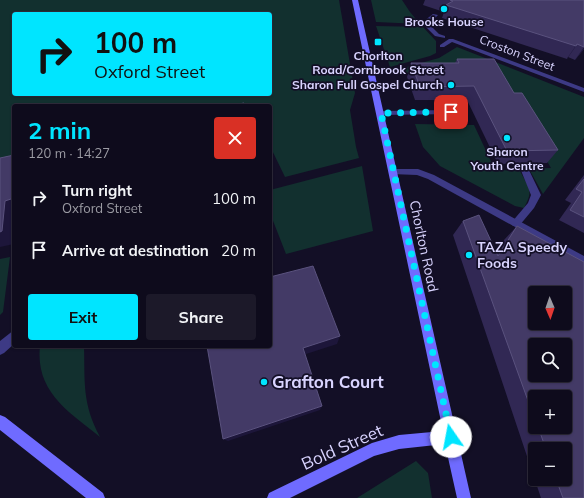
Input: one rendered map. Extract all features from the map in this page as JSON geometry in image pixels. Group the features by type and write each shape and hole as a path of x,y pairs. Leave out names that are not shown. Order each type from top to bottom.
{"main road":[{"name":"Chorlton Road","path":"355,0 394,172 464,498"},
{"path":"2,426 98,498"},
{"name":"Bold Street","path":"274,498 372,450 399,442 451,437"}],"street":[{"name":"Croston Street","path":"435,15 426,22 426,24 437,35 584,90"},
{"path":"442,46 451,40"},
{"path":"381,113 451,112"},
{"path":"516,223 531,205 536,195 524,168"},
{"path":"394,172 418,172 431,177 584,261"},
{"path":"0,349 12,338"}],"green space":[{"path":"0,0 339,0 355,93 350,110 359,158 285,177 272,150 272,104 12,104 12,158 0,161"},
{"path":"371,0 402,0 420,24 376,22"},
{"path":"376,26 423,27 436,41 436,53 390,67"},
{"path":"457,47 584,97 584,138 543,194 529,169 551,168 512,101 410,76 408,73 392,72 439,58"},
{"path":"415,124 474,125 495,170 520,171 530,193 524,208 515,206 440,166 423,147"},
{"path":"362,166 373,231 286,254 272,218 272,189"},
{"path":"10,257 3,312 0,315 0,259"},
{"path":"40,348 84,348 87,403 94,425 100,437 77,419 56,399 43,376 40,362"},
{"path":"416,461 428,473 432,498 357,498"}],"building":[{"path":"450,0 584,0 584,47 577,44 576,46 446,5 453,1"},
{"path":"457,59 494,59 514,93 522,93 558,150 507,151 474,86 420,87 411,63 459,63"},
{"path":"12,155 12,199 5,201 2,231 0,232 0,158"},
{"path":"584,179 584,217 570,210 582,192 576,189"},
{"path":"479,215 498,256 517,226 584,262 584,498 563,498 559,486 572,486 572,442 543,442 541,434 572,434 572,390 528,390 528,401 463,221"},
{"name":"Grafton Court","path":"313,266 340,336 303,348 322,406 223,439 207,348 272,348 272,276"}],"place":[{"name":"Brooks House","path":"444,9"},
{"name":"Chorlton Road/Cornbrook Street","path":"378,42"},
{"name":"Sharon Full Gospel Church","path":"451,85"},
{"name":"Sharon Youth Centre","path":"507,138"},
{"name":"TAZA Speedy Foods","path":"469,255"},
{"name":"Grafton Court","path":"264,382"}],"route":[{"path":"451,112 381,113 451,437"}]}
